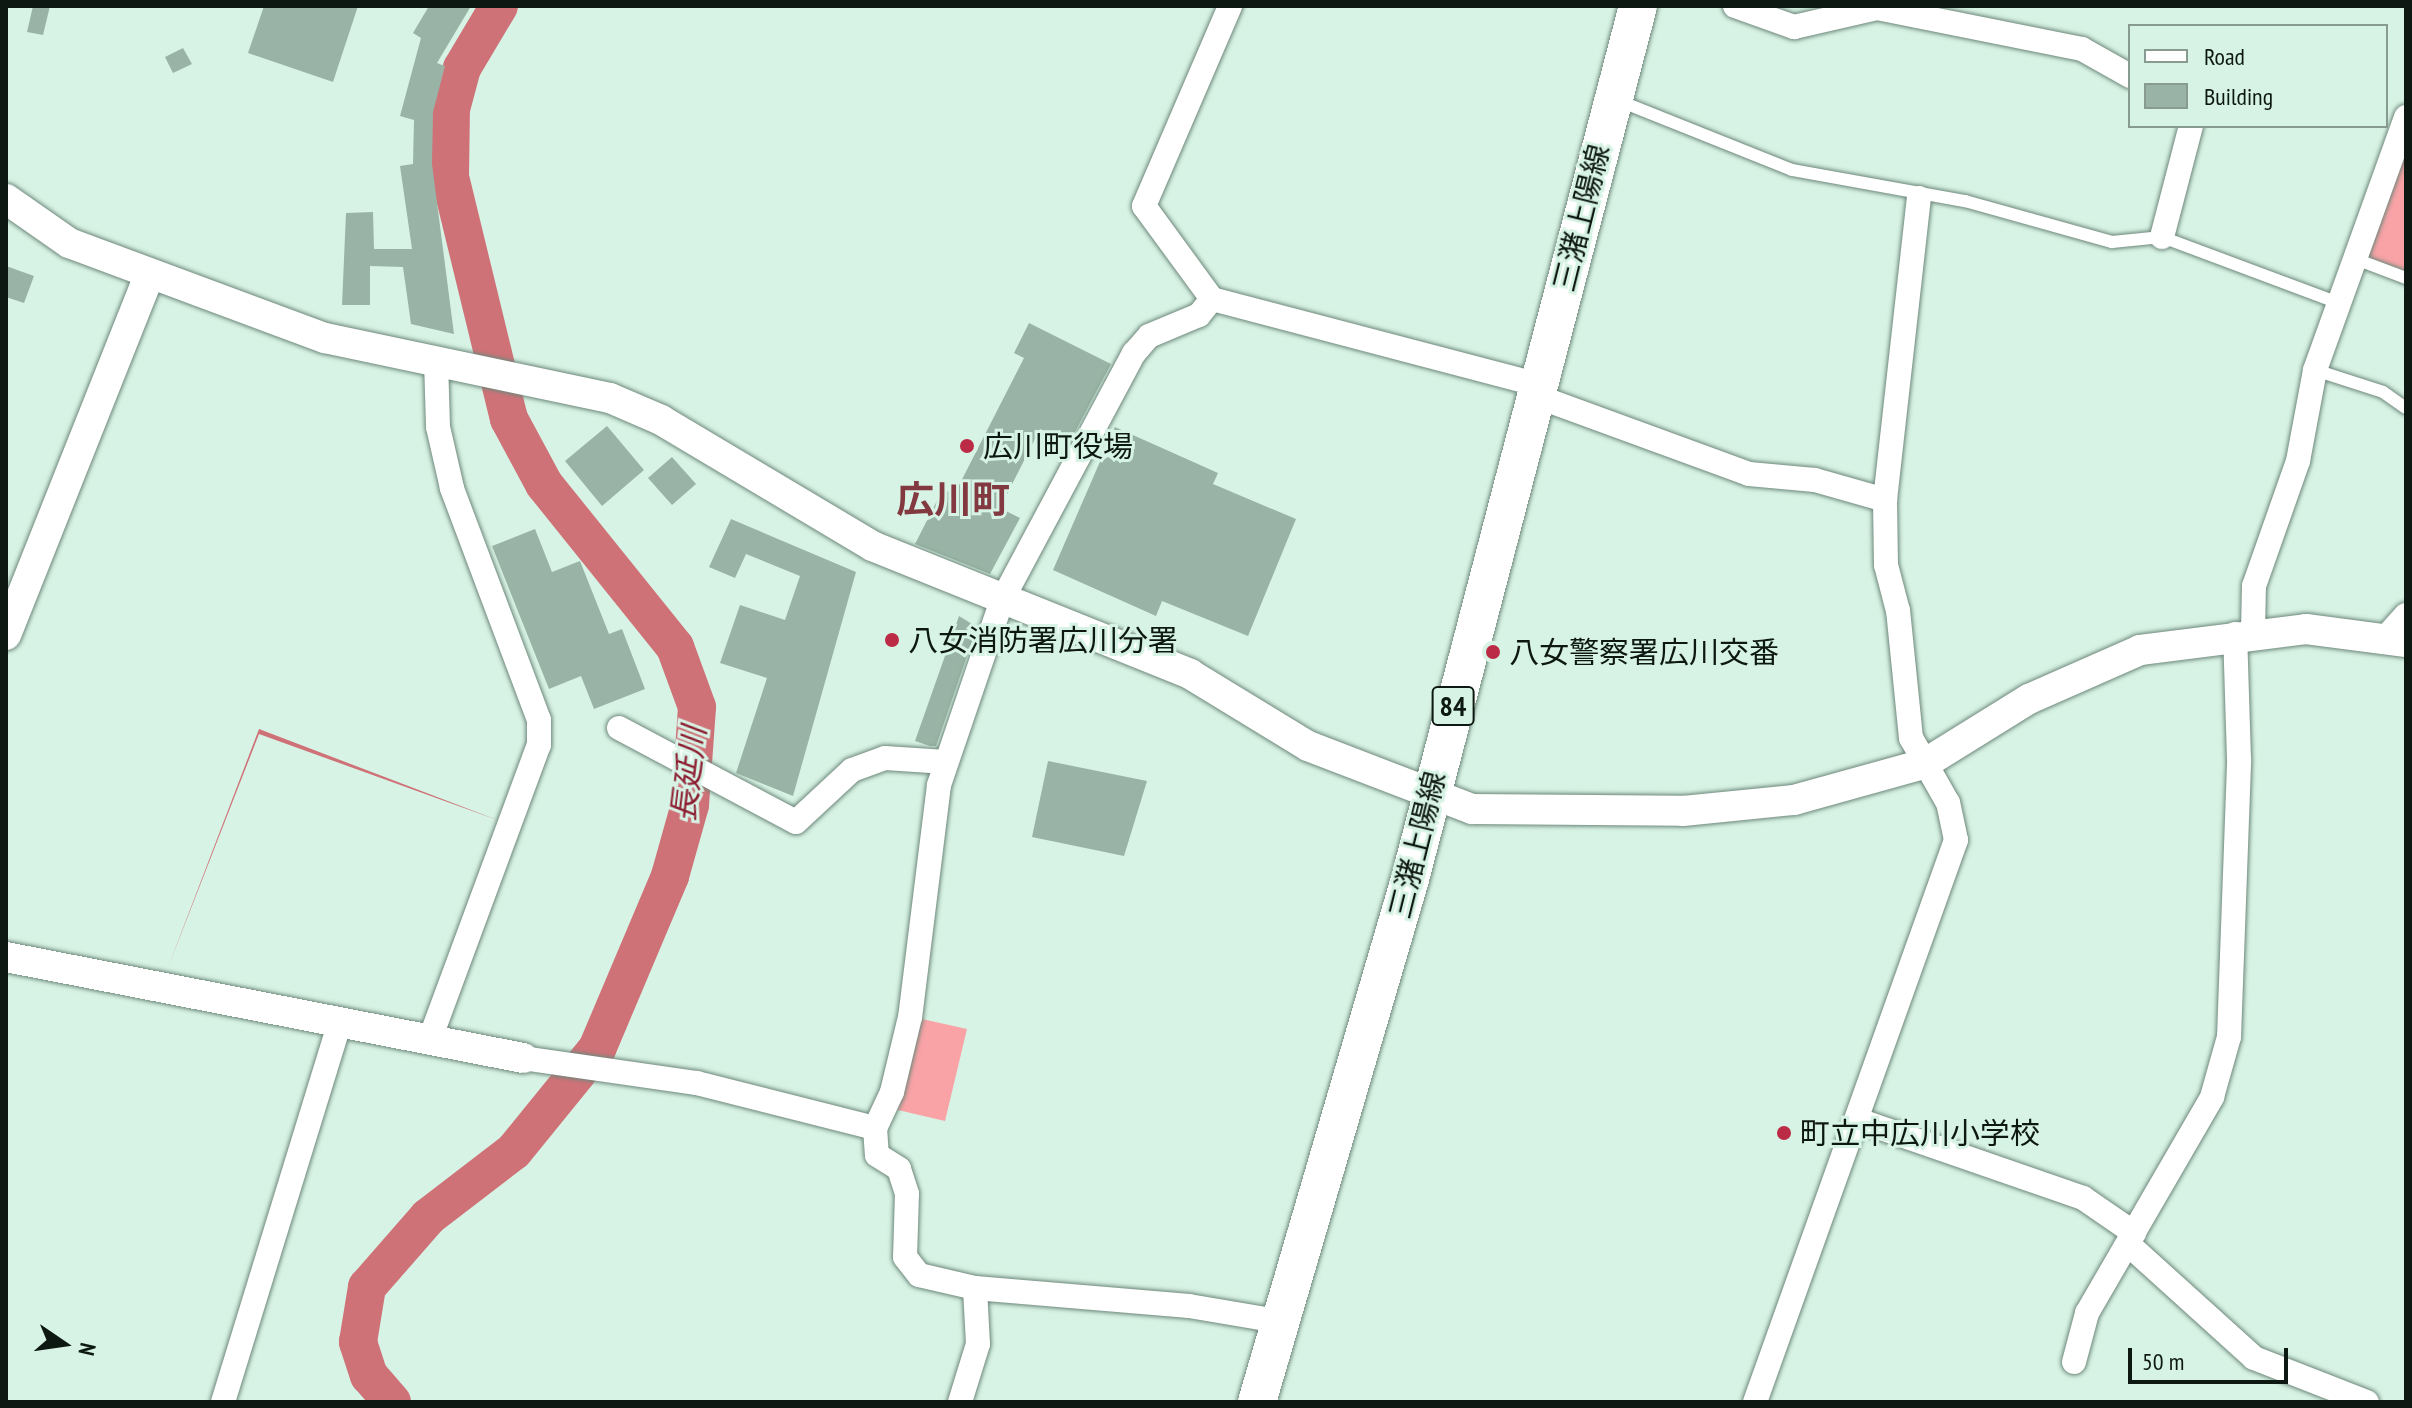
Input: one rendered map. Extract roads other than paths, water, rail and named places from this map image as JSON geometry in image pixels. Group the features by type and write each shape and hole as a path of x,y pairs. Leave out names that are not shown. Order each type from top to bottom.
{"main road":[{"name":"三潴上陽線","path":"1257,1402 1278,1321 1299,1278 1638,6"}],"street":[{"path":"1230,6 1144,206 1212,299 1537,391 1749,474 1815,480 1885,500"},
{"path":"1735,6 1794,27 1877,7 2082,49 2128,75"},
{"path":"2074,1362 2087,1313 2212,1097 2229,1037 2244,633 2254,586 2298,461 2315,370 2336,302 2406,117"},
{"path":"2162,237 2190,128"},
{"path":"1755,1402 1861,1121 1956,840 1948,803 1924,764 1901,686 1885,500 1919,198"},
{"path":"6,199 69,243 325,338 557,383 661,420 872,546 1190,674 1308,746 1472,809 1541,814 1683,811 1794,800 1924,764 2090,667 2140,650 2244,633 2396,640 2406,615"},
{"path":"6,635 150,274"},
{"path":"1212,299 1199,315 1149,336 1134,353 1002,600 946,762 924,865 910,1017 875,1128 877,1155 899,1169 907,1194 905,1257 919,1275 975,1288 1189,1306 1278,1321"},
{"path":"430,1039 539,745 539,720 452,488 438,427 436,360"},
{"path":"619,728 796,822 852,770 885,758 946,762"},
{"path":"6,957 523,1058 697,1083 875,1128"},
{"path":"223,1402 340,1022"},
{"path":"1861,1121 2083,1198 2131,1238 2254,1358 2367,1402"},
{"path":"960,1402 978,1344 975,1288"}],"lane":[{"path":"1611,98 1792,170 1919,198 1965,201 2112,242 2162,237 2336,302"},
{"path":"2353,258 2406,278"},
{"path":"2315,370 2383,392 2406,408"}],"waterway":[{"name":"長延川","path":"392,1402 369,1376 358,1342 367,1287 428,1217 514,1151 597,1049 670,876 690,805 697,707 675,647 544,484 509,419 450,177 451,109 462,68 499,6"}],"place":[{"name":"広川町役場","path":"967,446"},
{"name":"八女消防署広川分署","path":"892,640"},
{"name":"八女警察署広川交番","path":"1493,652"},
{"name":"町立中広川小学校","path":"1784,1133"}],"district":[{"name":"広川町","path":"953,499"}]}
